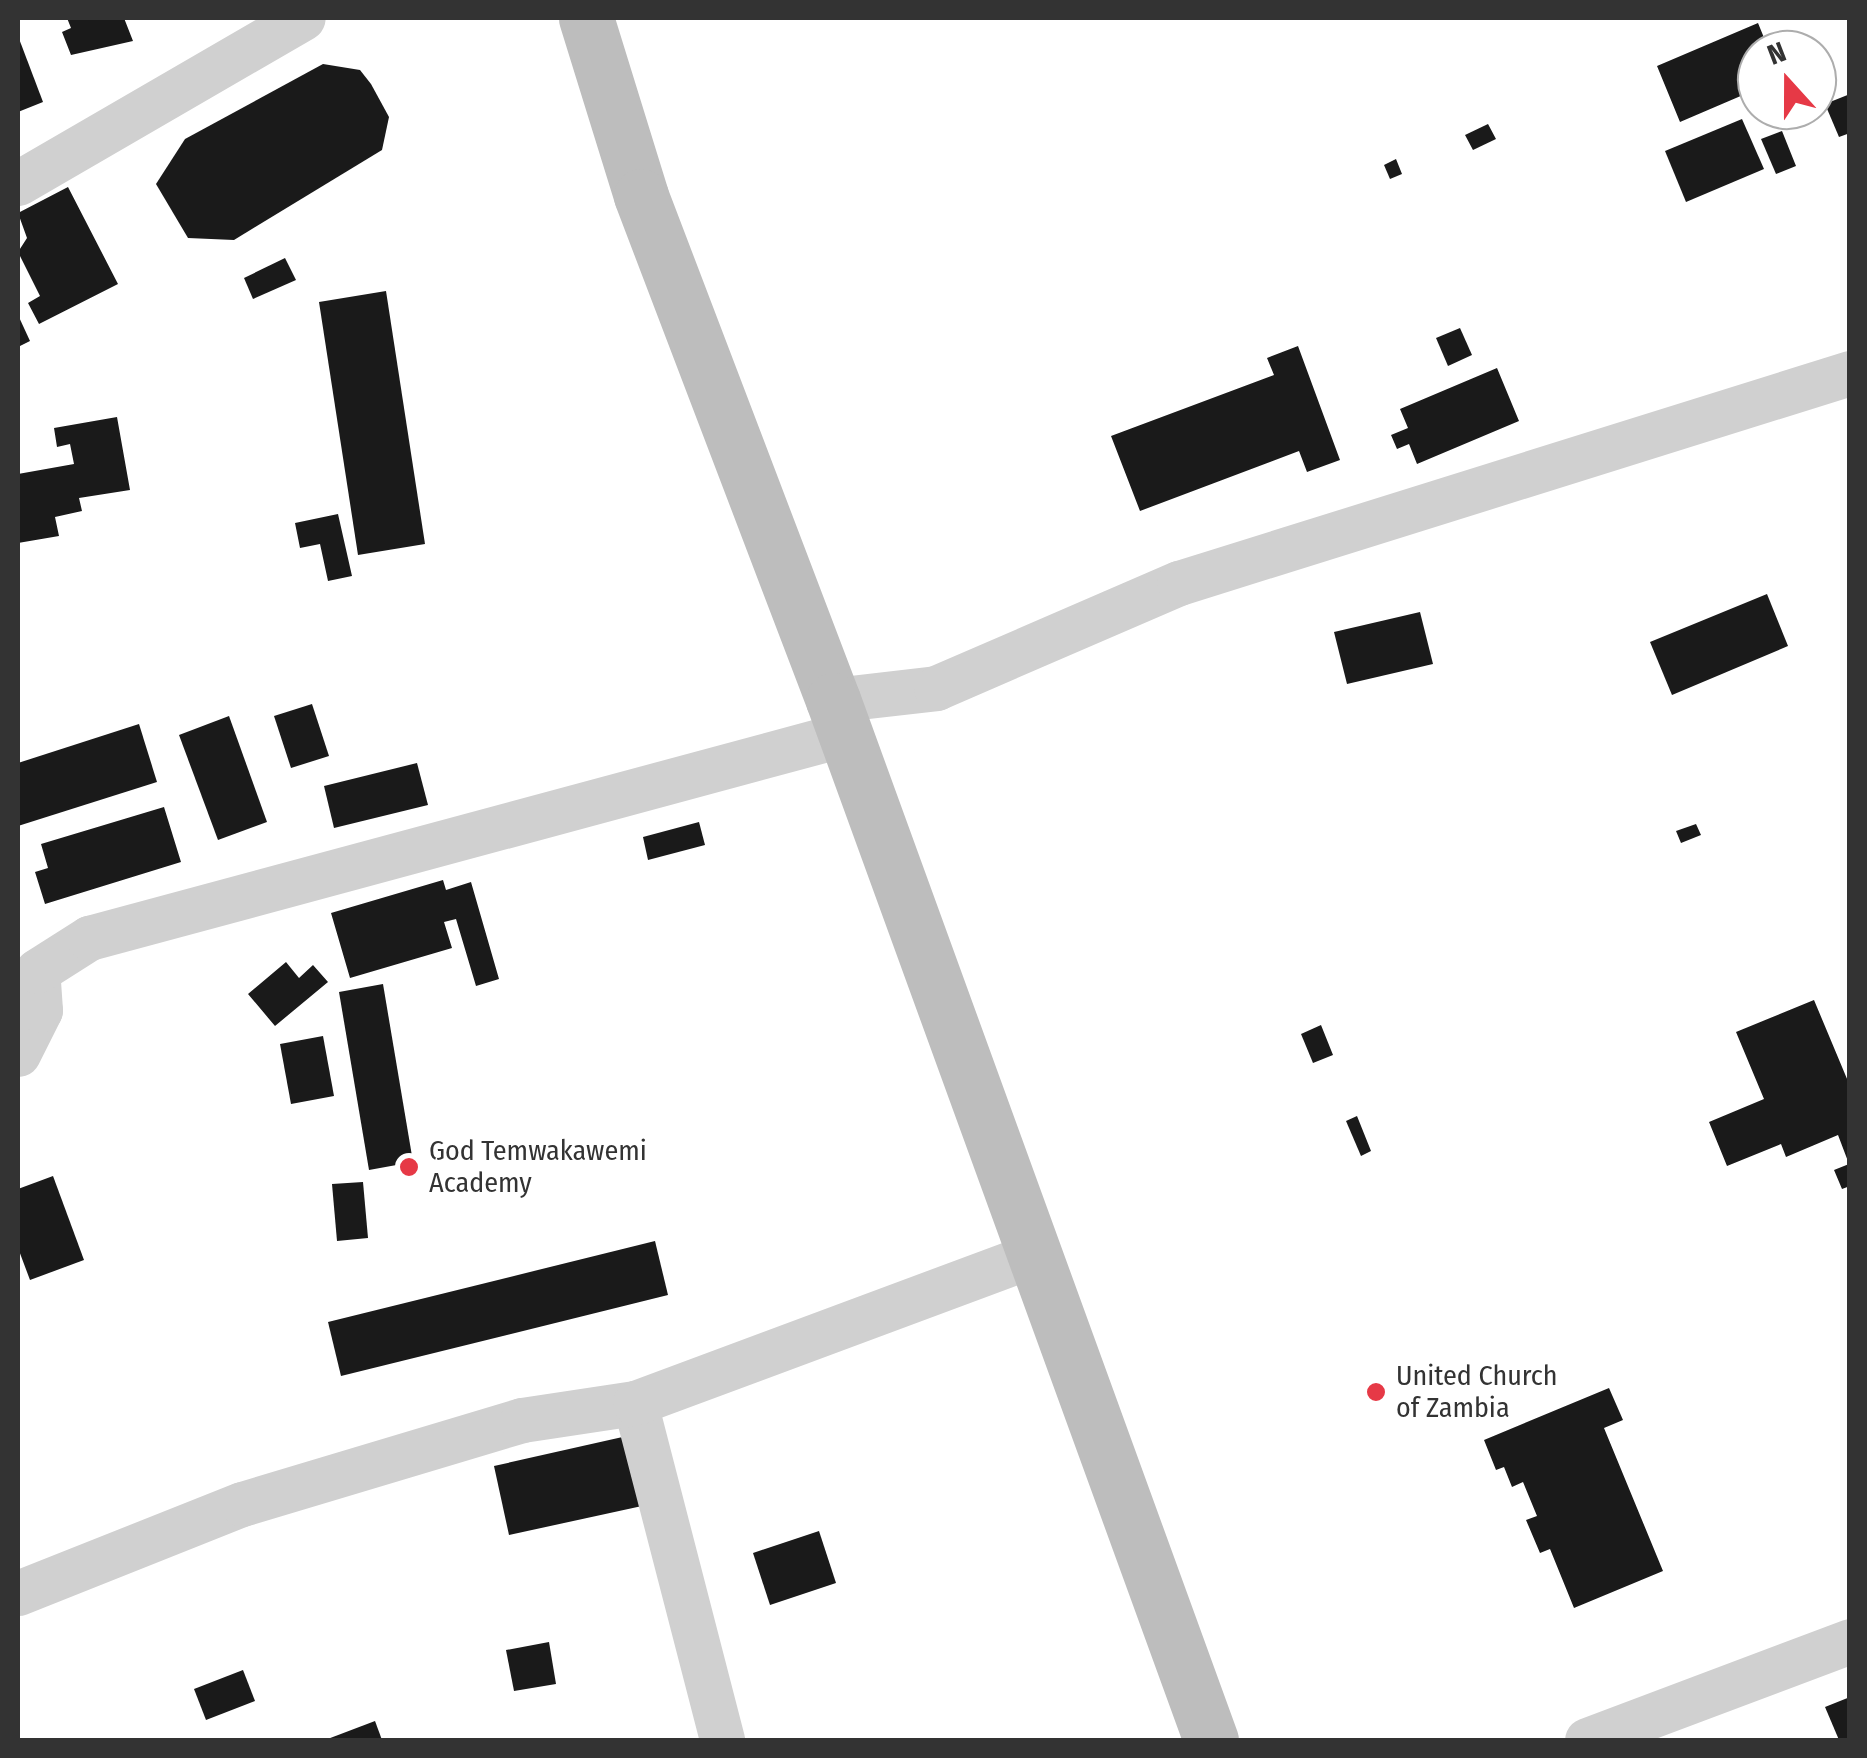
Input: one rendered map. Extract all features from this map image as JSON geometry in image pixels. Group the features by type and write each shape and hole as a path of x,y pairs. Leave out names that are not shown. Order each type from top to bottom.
{"main road":[{"path":"586,18 640,196 839,717 1030,1256 1211,1740"}],"street":[{"path":"18,183 303,18"},
{"path":"18,1054 40,1010 27,967 90,938 936,688 1179,583 1850,373"},
{"path":"18,1593 242,1504 522,1420 635,1403 1030,1256"},
{"path":"635,1403 722,1740"},
{"path":"1587,1740 1850,1641"}],"building":[{"path":"67,18 124,18 133,41 71,55 62,32 71,28"},
{"path":"1758,23 1761,30 1742,30"},
{"path":"1737,32 1737,98 1680,122 1657,66"},
{"path":"18,36 43,102 18,112"},
{"path":"323,64 360,70 371,84 389,117 382,150 234,240 188,238 156,184 185,139"},
{"path":"1850,94 1850,133 1839,137 1836,130 1837,99"},
{"path":"1737,121 1737,130 1747,130 1764,169 1686,202 1665,151"},
{"path":"1488,124 1496,139 1473,150 1465,135"},
{"path":"1782,131 1796,166 1776,174 1761,139"},
{"path":"1396,159 1402,174 1390,179 1384,165"},
{"path":"68,187 118,284 39,324 28,303 40,296 18,252 27,238 18,213"},
{"path":"285,258 296,280 253,299 244,278"},
{"path":"386,291 425,544 358,555 319,302"},
{"path":"18,315 30,341 18,347"},
{"path":"1460,328 1472,355 1448,366 1436,338"},
{"path":"1298,346 1340,460 1307,472 1299,451 1140,511 1111,436 1274,375 1267,358"},
{"path":"1497,368 1519,421 1417,464 1409,444 1397,449 1391,435 1408,428 1400,409"},
{"path":"117,417 130,490 79,498 82,511 55,517 59,536 18,543 18,474 74,464 70,444 57,447 54,428"},
{"path":"338,514 352,576 328,581 320,544 300,548 295,523"},
{"path":"1767,594 1788,646 1672,695 1650,642"},
{"path":"1420,612 1433,664 1347,684 1334,632"},
{"path":"312,704 329,756 291,768 274,716"},
{"path":"229,716 267,822 218,840 179,735"},
{"path":"139,724 157,782 18,826 18,763"},
{"path":"417,763 428,805 334,828 324,786"},
{"path":"164,807 181,862 45,904 35,872 48,868 41,844"},
{"path":"699,822 705,845 648,860 643,837"},
{"path":"1696,824 1701,835 1681,843 1676,831"},
{"path":"443,880 446,890 471,882 499,979 476,986 456,919 444,922 452,948 350,978 331,913"},
{"path":"286,962 299,978 313,965 328,982 275,1026 248,994"},
{"path":"383,984 413,1162 369,1170 339,992"},
{"path":"1814,1000 1850,1086 1850,1186 1842,1189 1834,1170 1849,1164 1838,1135 1786,1157 1781,1144 1727,1166 1709,1122 1764,1099 1736,1032"},
{"path":"1321,1025 1333,1055 1313,1063 1301,1034"},
{"path":"323,1036 334,1096 291,1104 280,1044"},
{"path":"1357,1116 1371,1151 1361,1156 1346,1121"},
{"path":"53,1176 84,1260 30,1280 18,1248 18,1189"},
{"path":"363,1182 368,1238 337,1241 332,1184"},
{"path":"655,1241 668,1295 341,1376 328,1322"},
{"path":"1609,1388 1623,1420 1604,1428 1663,1571 1574,1608 1550,1549 1540,1553 1526,1520 1537,1516 1523,1482 1512,1487 1504,1467 1496,1470 1484,1440"},
{"path":"627,1436 642,1506 509,1535 494,1466"},
{"path":"819,1531 836,1583 770,1605 753,1553"},
{"path":"549,1642 556,1684 514,1691 506,1650"},
{"path":"243,1670 255,1701 206,1720 194,1689"},
{"path":"1850,1697 1850,1740 1839,1740 1825,1707"},
{"path":"375,1721 382,1740 325,1740"}],"place":[{"name":"God Temwakawemi Academy","path":"409,1167"},
{"name":"United Church of Zambia","path":"1376,1392"}]}
